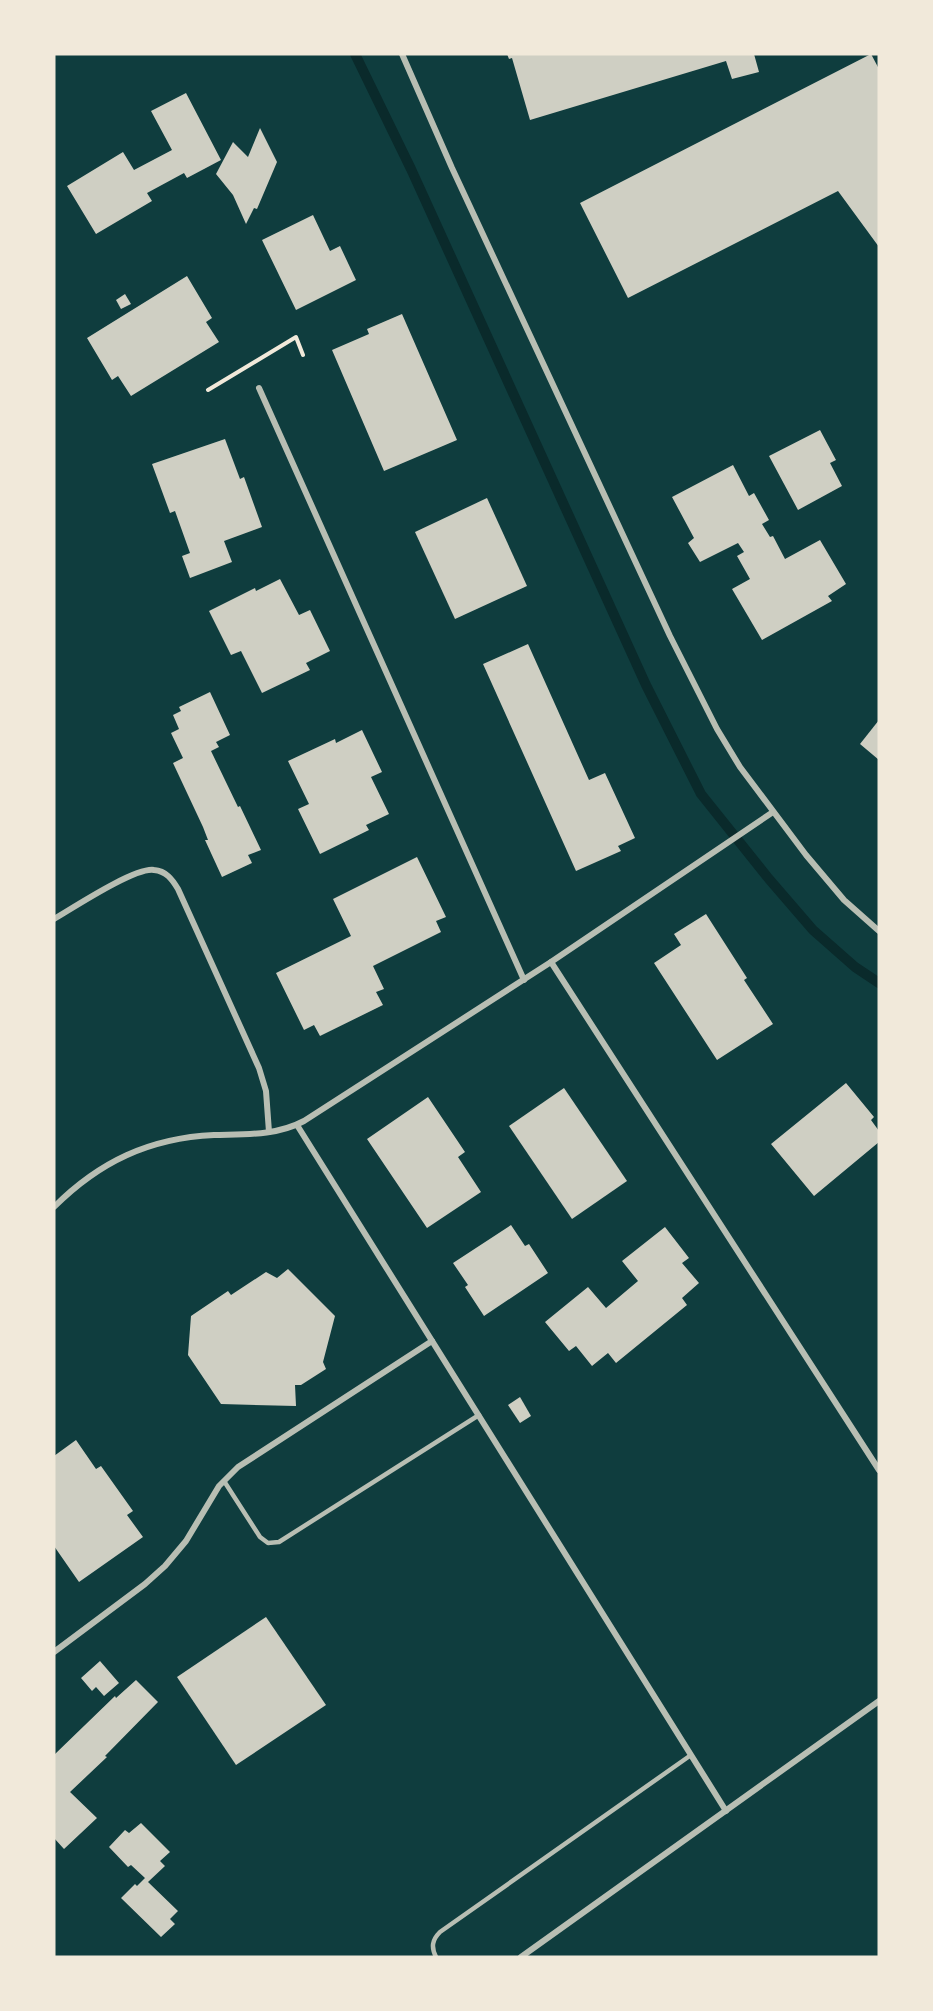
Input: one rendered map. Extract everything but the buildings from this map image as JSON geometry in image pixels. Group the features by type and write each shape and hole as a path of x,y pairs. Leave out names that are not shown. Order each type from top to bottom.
{"street":[{"path":"402,54 452,168 670,636 727,747 773,812 844,900 879,931"},
{"path":"259,388 524,980"},
{"path":"54,1207 83,1181 112,1161 135,1151 170,1141 269,1132 297,1125 524,980 773,812"},
{"path":"54,919 138,872 154,870 168,875 178,889 259,1068 266,1091 269,1132"},
{"path":"551,962 879,1470"},
{"path":"297,1125 726,1811"},
{"path":"54,1652 136,1591 165,1566 186,1542 224,1481 238,1467 432,1341"},
{"path":"521,1957 879,1701"}],"lane":[{"path":"224,1481 260,1537 268,1543 279,1542 479,1415"},
{"path":"436,1957 433,1942 440,1932 691,1755"}],"path":[{"path":"208,390 296,337 303,355"}],"waterway":[{"path":"355,54 411,169 646,685 701,794 813,930 855,967 879,983"}]}
